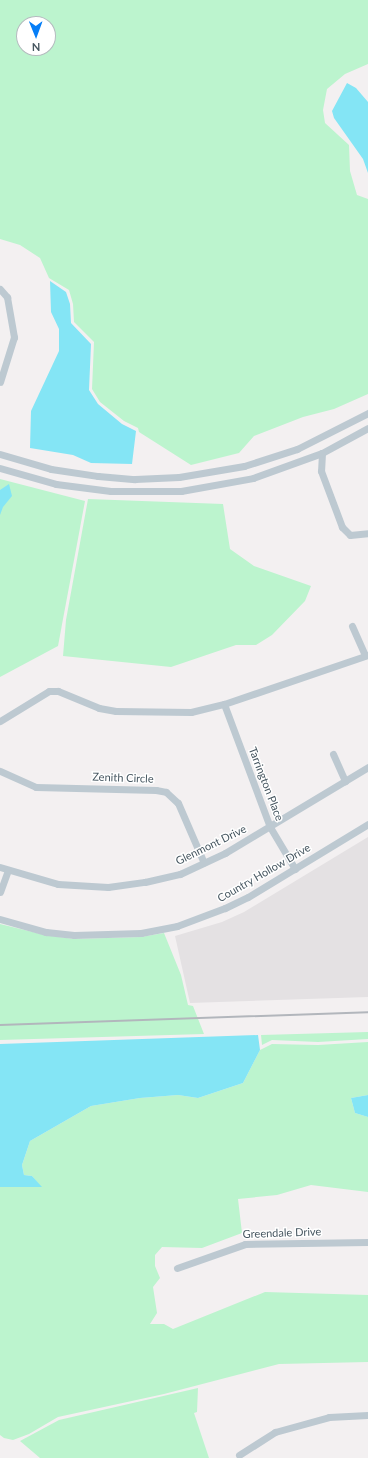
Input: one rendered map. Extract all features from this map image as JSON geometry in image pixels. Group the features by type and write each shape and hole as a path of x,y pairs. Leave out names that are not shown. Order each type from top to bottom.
{"street":[{"path":"0,289 7,297 14,337 0,382"},
{"path":"0,454 51,469 98,476 135,479 179,477 244,466 297,449 368,413"},
{"path":"0,468 56,484 111,491 181,491 253,478 322,453 368,428"},
{"path":"322,453 321,471 342,527 350,535 368,533"},
{"path":"0,721 49,691 58,691 99,708 116,711 191,712 224,704 366,655 352,626"},
{"name":"Tarrington Place","path":"224,704 270,827 295,869"},
{"path":"333,754 345,781"},
{"name":"Glenmont Drive","path":"0,867 58,884 108,887 145,882 180,874 204,864 270,827 368,767"},
{"name":"Zenith Circle","path":"0,771 36,787 156,790 166,792 178,804 204,864"},
{"name":"Country Hollow Drive","path":"0,919 46,932 74,935 141,933 177,926 225,908 295,869 368,824"},
{"path":"0,892 8,870"},
{"name":"Greendale Drive","path":"178,1268 245,1244 368,1242"},
{"path":"239,1455 275,1432 329,1417 368,1415"}],"shaded area":[{"path":"368,837 368,997 190,1003 175,936 222,922 244,912"}],"green space":[{"path":"0,0 368,0 368,64 345,74 327,89 323,110 325,123 349,145 350,171 357,195 368,199 368,394 334,409 303,417 254,436 239,453 191,465 139,432 138,428 124,421 100,402 92,389 94,342 74,322 73,304 69,290 49,278 40,258 20,245 0,239"},
{"path":"0,479 85,501 58,646 0,677"},
{"path":"88,499 223,504 230,549 254,566 311,586 305,601 272,635 256,645 236,645 171,667 63,656 66,620"},
{"path":"0,924 45,935 74,939 141,937 164,933 181,975 188,1005 193,1006 204,1034 0,1040"},
{"path":"368,1032 368,1039 318,1042 272,1040 262,1045 261,1035"},
{"path":"368,1042 368,1095 351,1098 355,1113 368,1117 368,1192 311,1185 277,1195 238,1199 242,1233 202,1248 162,1247 155,1255 155,1266 160,1278 153,1287 157,1313 150,1324 164,1324 173,1329 265,1292 368,1295 368,1362 279,1364 164,1394 58,1417 29,1434 13,1440 4,1438 0,1435 0,1187 41,1187 32,1176 24,1175 22,1165 30,1141 91,1106 140,1098 178,1095 198,1098 243,1083 260,1050 272,1044 318,1045"},
{"path":"198,1388 197,1412 194,1413 209,1458 40,1458 20,1441 59,1420"}],"water":[{"path":"347,83 356,88 368,102 368,173 363,159 334,118 332,111"},
{"path":"50,281 66,292 70,304 71,323 91,344 89,390 98,404 122,424 136,431 132,464 91,463 73,455 30,448 31,411 59,351 59,329 51,312"},
{"path":"9,484 12,496 3,507 0,515 0,490"},
{"path":"258,1035 260,1050 243,1083 198,1098 178,1095 140,1098 91,1106 30,1141 22,1165 24,1175 32,1176 42,1187 0,1187 0,1044"},
{"path":"368,1095 368,1117 355,1113 351,1098"}],"railway":[{"path":"0,1025 368,1012"}]}
